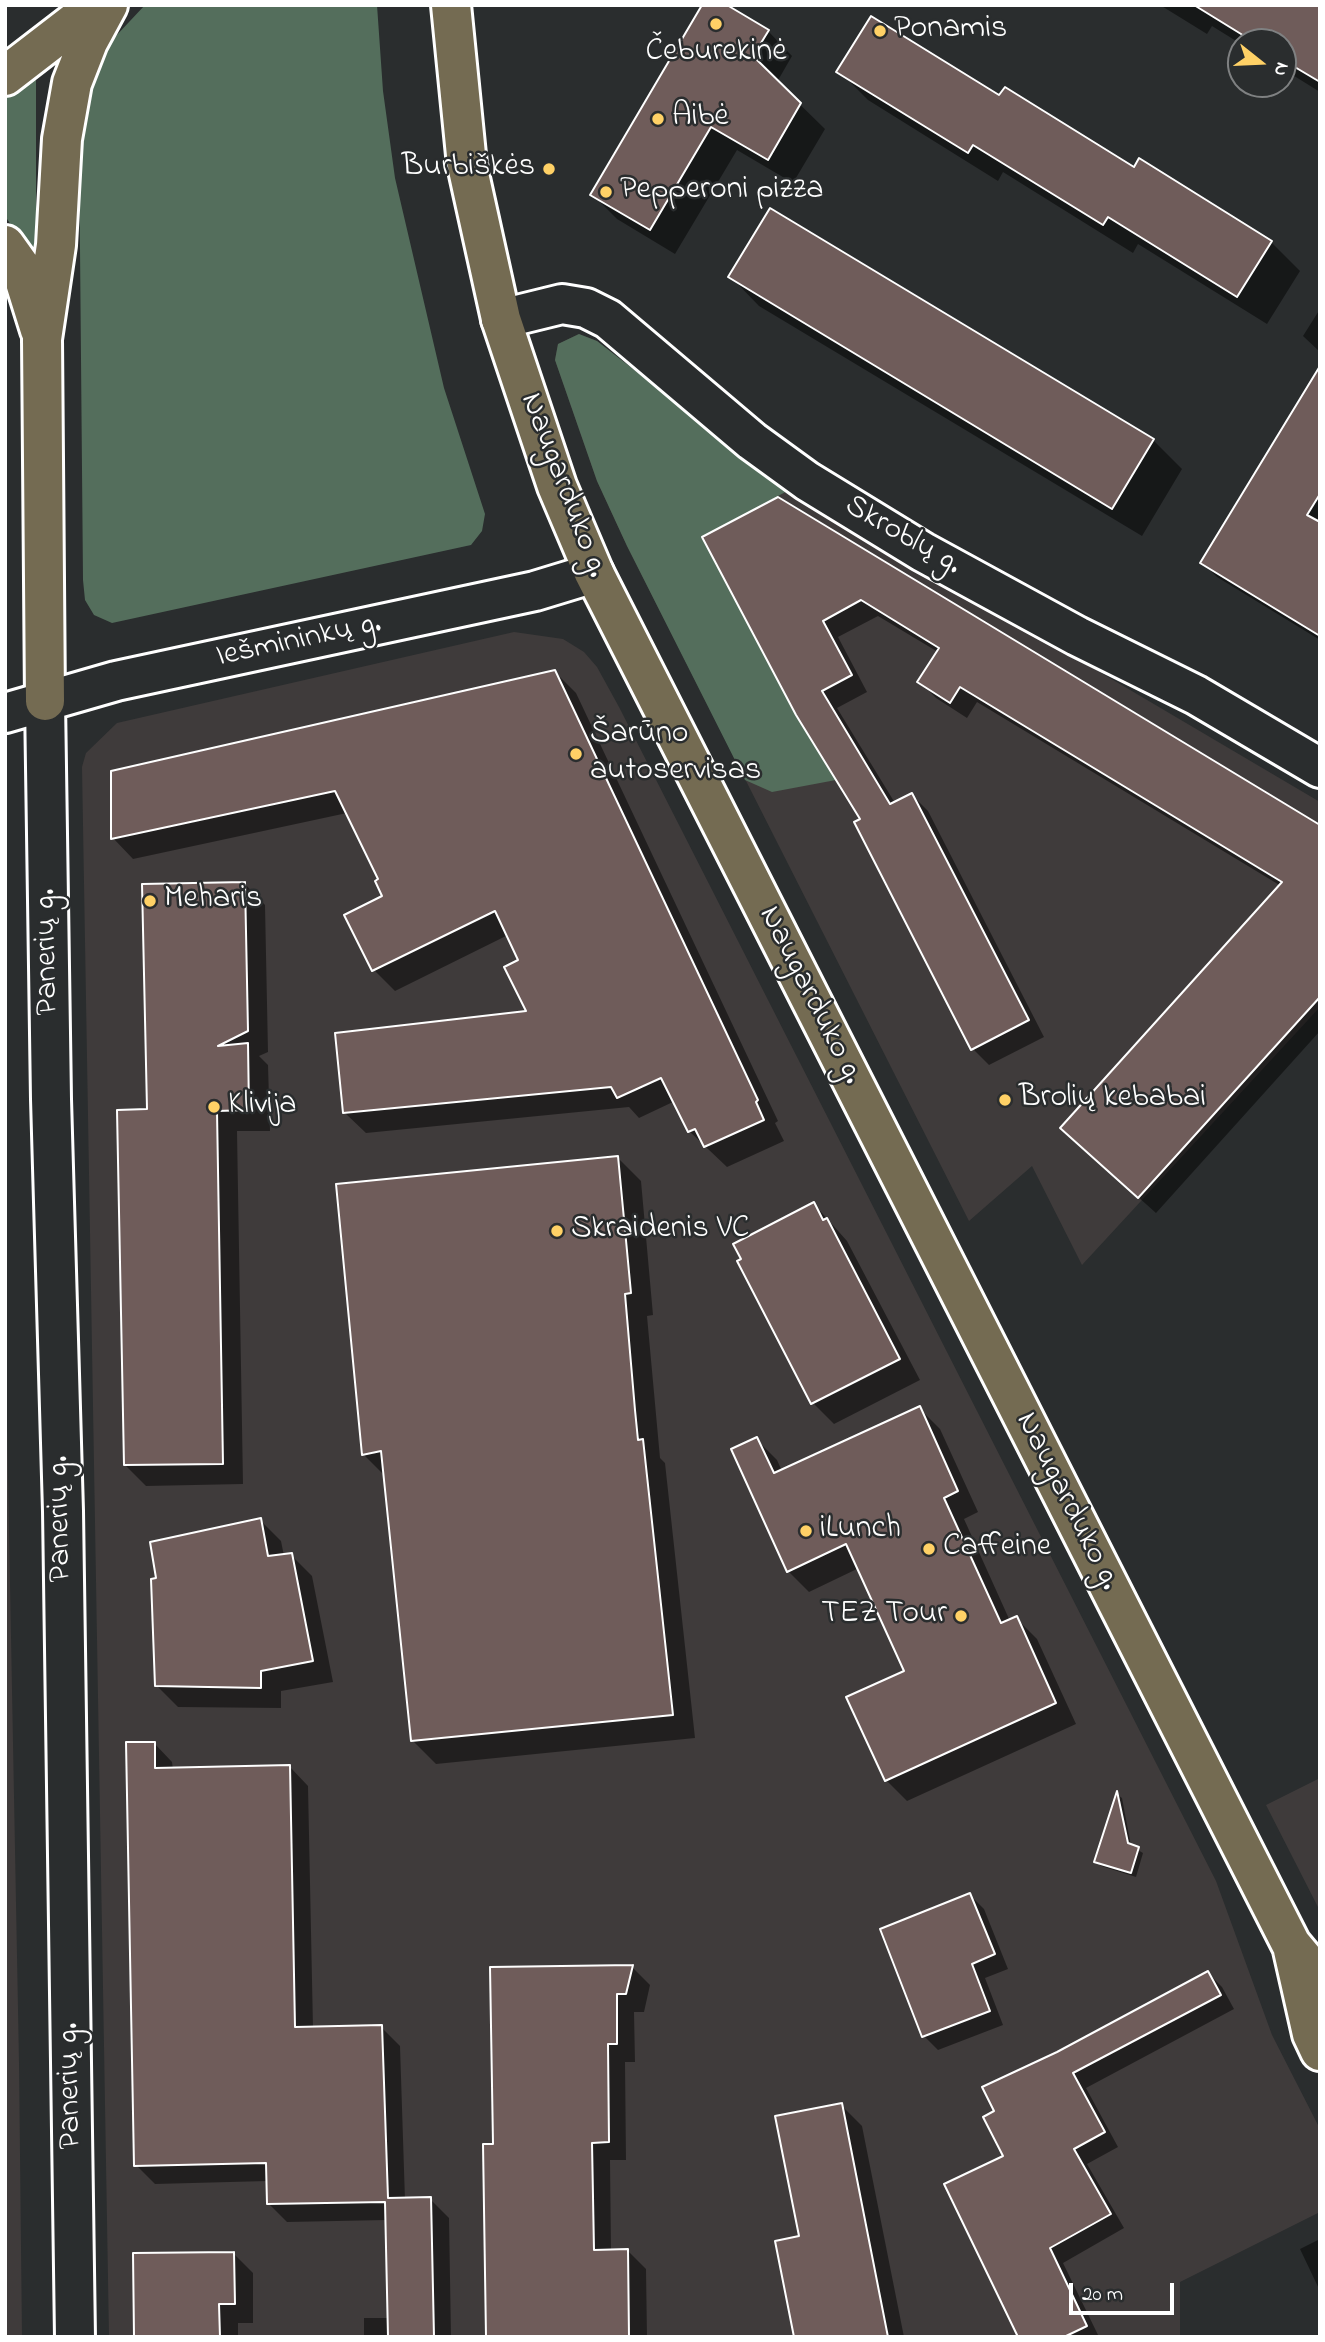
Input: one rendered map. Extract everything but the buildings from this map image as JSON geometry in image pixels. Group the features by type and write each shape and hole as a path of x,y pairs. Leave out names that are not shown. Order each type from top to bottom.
{"main road":[{"path":"5,76 97,5"},
{"path":"45,701 42,339 56,245 62,139 72,83 88,42 108,5"},
{"name":"Naugarduko g.","path":"451,5 467,164 501,320 557,486 594,573 1291,1944 1320,1979"},
{"path":"5,245 20,266 42,339"},
{"name":"Naugarduko g.","path":"1291,1944 1312,2034 1320,2051"}],"street":[{"name":"Skroblų g.","path":"501,320 562,304 586,308 608,320 752,441 807,481 923,552 1077,636 1196,695 1320,768"},
{"name":"Iešmininkų g.","path":"5,713 116,681 544,589 594,573"},
{"name":"Panerių g.","path":"45,701 51,1086 63,1511 75,2337"}],"shaded area":[{"path":"579,334 597,341 774,480 1320,802 1320,1007 1082,1265 1032,1166 969,1221 627,546 597,481 555,360 558,344"},
{"path":"514,632 563,639 584,652 597,667 619,707 1216,1881 1272,2035 1320,2129 1320,2212 1180,2282 1180,2337 109,2337 82,767 86,753 117,723"},
{"path":"5,1316 19,2062 22,2337 5,2337"},
{"path":"1320,1778 1320,1911 1266,1805"}],"green space":[{"path":"145,5 377,5 383,91 395,178 444,388 485,514 482,531 471,545 112,623 94,615 85,600 83,580 79,138 96,65 114,38"},
{"path":"36,73 36,262 5,216 5,95"},
{"path":"579,334 597,341 789,490 703,537 836,780 772,792 745,780 597,481 555,360 558,344"}],"place":[{"name":"Čeburekinė","path":"716,24"},
{"name":"Ponamis","path":"880,31"},
{"name":"Aibė","path":"658,119"},
{"name":"Burbiškės","path":"549,169"},
{"name":"Pepperoni pizza","path":"606,192"},
{"name":"Šarūno autoservisas","path":"576,754"},
{"name":"Meharis","path":"150,901"},
{"name":"Brolių kebabai","path":"1005,1100"},
{"name":"Klivija","path":"214,1107"},
{"name":"Skraidenis VC","path":"557,1231"},
{"name":"iLunch","path":"806,1531"},
{"name":"Caffeine","path":"929,1549"},
{"name":"TEZ Tour","path":"961,1616"}]}
